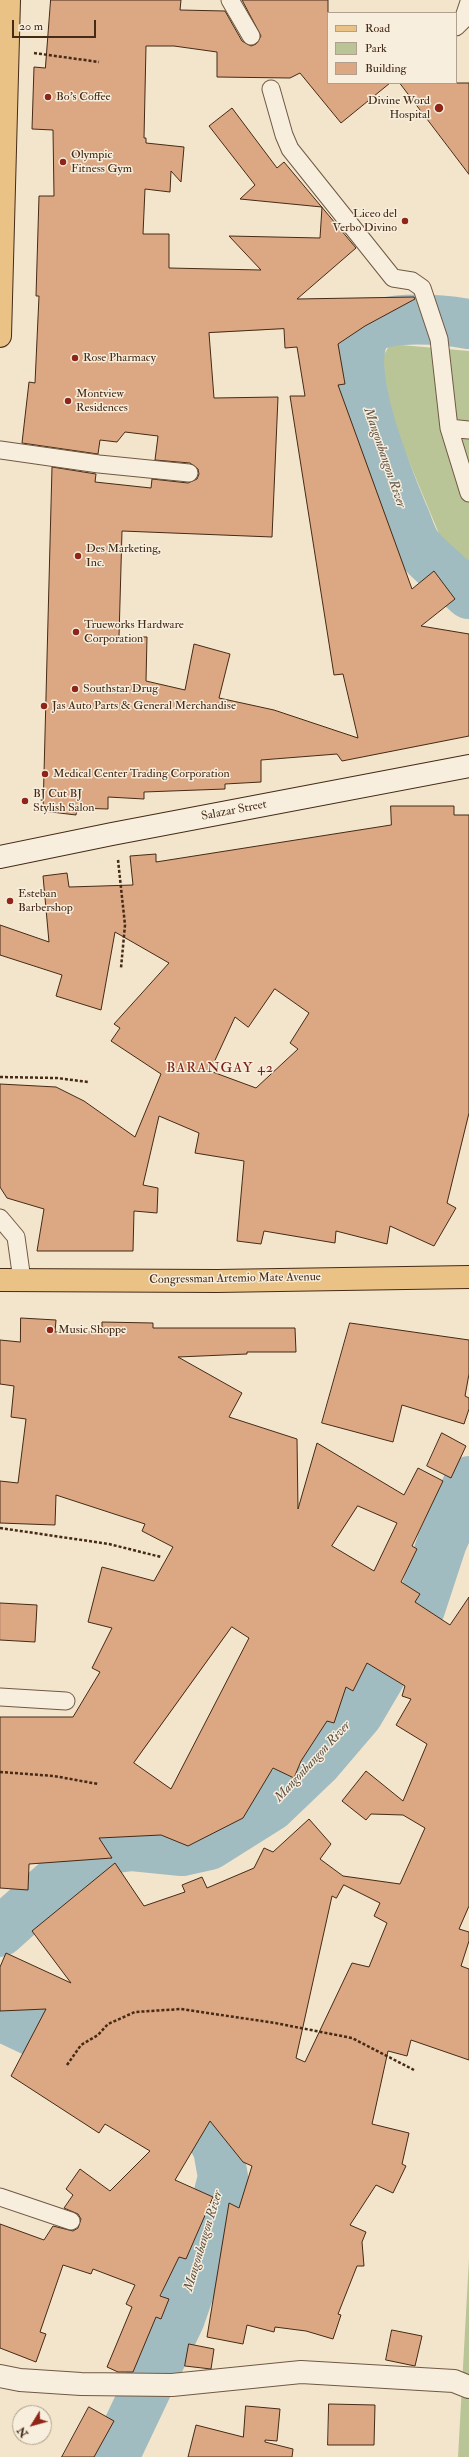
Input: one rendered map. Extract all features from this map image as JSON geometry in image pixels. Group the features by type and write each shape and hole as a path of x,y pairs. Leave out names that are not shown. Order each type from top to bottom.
{"main road":[{"path":"0,336 9,0"},
{"name":"Congressman Artemio Mate Avenue","path":"0,1280 466,1277"}],"street":[{"name":"Salazar Street","path":"0,857 112,834 469,766"},
{"path":"0,2376 20,2380 81,2384 128,2383 172,2385 301,2372 454,2381 469,2387"}],"lane":[{"path":"230,0 251,36"},
{"path":"457,26 463,20 469,2"},
{"path":"272,89 284,135 290,150 393,278 412,281 422,288 439,339 449,428 469,493"},
{"path":"449,428 469,430"},
{"path":"0,450 99,464 189,473"},
{"path":"0,1218 22,1280"},
{"path":"0,1697 66,1701"},
{"path":"0,2197 72,2221"}],"path":[{"path":"8,49 99,62"},
{"path":"112,834 117,856 125,925 121,968"},
{"path":"0,1077 57,1078 88,1082"},
{"path":"0,1528 109,1544 161,1557"},
{"path":"0,1772 54,1776 98,1784"},
{"path":"67,2065 81,2045 98,2035 108,2024 135,2012 181,2009 275,2023 352,2038 414,2070"}],"green space":[{"path":"390,344 469,351 469,582 452,565 373,375"},
{"path":"469,2259 469,2457 458,2457"}],"building":[{"path":"51,0 181,0 180,10 225,11 242,41 251,46 256,44 261,36 242,0 328,0 327,84 389,84 341,123 300,73 290,78 217,77 217,52 174,46 146,46 144,138 146,138 146,143 184,147 181,182 171,171 170,192 145,189 143,234 169,234 169,268 261,270 229,236 320,238 322,207 356,248 297,299 414,297 415,299 365,326 338,344 345,384 338,385 412,589 434,571 455,599 421,626 469,634 469,736 342,761 337,754 261,760 261,782 225,784 225,789 144,792 144,799 108,797 108,809 77,808 76,815 43,811 52,467 96,474 95,482 151,488 152,479 188,483 197,479 199,474 198,469 190,463 155,460 158,436 125,432 117,442 100,440 98,454 22,443 29,382 35,383 39,296 36,296 39,196 54,196 53,130 32,129 34,67 45,68","holes":["284,329 285,348 297,347 305,396 290,396 334,675 343,674 358,738 274,710 219,698 230,654 194,644 185,690 146,681 147,637 119,637 122,531 272,537 278,397 214,398 209,333"]},
{"name":"Divine Word Hospital","path":"469,83 469,174 401,84"},
{"path":"232,108 277,168 284,162 322,207 240,199 255,185 209,126"},
{"path":"391,806 454,806 454,815 469,815 469,1113 447,1203 456,1208 434,1246 390,1226 387,1244 336,1231 335,1243 264,1231 261,1244 237,1241 244,1161 195,1153 199,1133 159,1116 143,1185 158,1188 157,1213 134,1211 133,1251 37,1251 44,1209 7,1198 0,1187 0,1084 56,1087 84,1101 135,1137 161,1074 111,1041 120,1028 114,1024 169,963 115,932 101,1010 56,996 62,975 0,955 0,925 49,942 43,876 67,873 69,887 133,885 130,856 156,854 156,862 391,825","holes":["275,989 309,1013 290,1043 298,1049 256,1088 210,1071 235,1017 248,1027"]},
{"path":"21,1318 56,1320 55,1332 102,1332 102,1322 153,1323 153,1328 295,1328 296,1352 247,1352 247,1354 178,1357 242,1393 229,1417 297,1439 298,1509 317,1443 404,1495 418,1468 443,1481 412,1546 417,1549 401,1582 420,1594 415,1602 450,1625 469,1597 469,1906 459,1929 469,1932 469,1941 461,1966 469,1969 469,2060 411,2040 407,2056 388,2051 372,2124 409,2133 402,2164 406,2166 393,2193 376,2185 350,2225 366,2232 362,2242 364,2266 357,2266 338,2314 341,2315 333,2339 306,2331 275,2327 274,2332 247,2325 243,2344 207,2337 229,2203 239,2208 252,2166 243,2162 210,2121 175,2180 213,2197 186,2259 179,2257 160,2296 169,2299 161,2319 156,2317 133,2372 118,2372 107,2367 132,2307 126,2304 135,2285 93,2269 91,2274 63,2265 40,2332 46,2334 36,2362 0,2348 0,2224 44,2240 53,2226 73,2231 78,2228 81,2219 78,2214 64,2208 73,2195 66,2189 80,2169 110,2191 150,2151 105,2124 99,2133 11,2076 46,2009 0,2011 0,1967 6,1953 71,1983 32,1931 115,1863 144,1906 185,1892 182,1885 202,1877 207,1888 254,1868 264,1848 273,1852 309,1819 331,1844 320,1859 343,1876 400,1884 425,1828 403,1815 371,1814 366,1820 342,1801 366,1771 403,1801 427,1744 396,1725 411,1699 402,1696 405,1686 367,1663 353,1691 346,1687 334,1723 327,1721 301,1761 294,1778 273,1768 243,1818 188,1846 161,1835 99,1838 112,1858 29,1864 28,1890 0,1888 0,1717 73,1717 100,1672 92,1668 112,1628 88,1622 102,1567 154,1581 173,1547 142,1531 145,1524 56,1495 55,1525 0,1523 0,1481 18,1483 26,1419 11,1417 14,1386 0,1384 0,1340 20,1342","holes":["358,1506 397,1523 374,1571 332,1546","232,1627 249,1638 171,1789 134,1763","344,1885 380,1903 374,1916 387,1923 369,1967 352,1963 305,2062 296,2058 332,1896 336,1898"]},
{"path":"350,1323 469,1340 469,1374 465,1396 469,1398 469,1409 464,1424 402,1405 393,1442 322,1423"},
{"path":"442,1433 466,1446 451,1478 427,1466"},
{"path":"0,1603 37,1605 35,1642 0,1640"},
{"path":"392,2330 422,2336 415,2366 386,2360"},
{"path":"189,2344 214,2349 211,2369 185,2366"},
{"path":"329,2404 375,2405 374,2445 328,2445"},
{"path":"246,2406 280,2409 277,2441 265,2440 265,2442 293,2449 292,2457 188,2457 196,2425 243,2437"},
{"path":"89,2407 114,2421 94,2457 62,2457"}],"waterway":[{"name":"Mangonbangon River","path":"469,324 432,320 402,320 378,325 369,330 361,345 359,366 362,392 369,420 387,475 413,539 418,547 430,559 469,594"},
{"name":"Mangonbangon River","path":"0,1932 58,1880 101,1850 132,1846 182,1851 209,1845 271,1806 317,1762 358,1714 420,1609 442,1542 469,1481"},
{"name":"Mangonbangon River","path":"0,2016 164,2093 202,2126 211,2136 218,2149 223,2177 207,2240 180,2318 114,2457"}],"place":[{"name":"Bo's Coffee","path":"48,97"},
{"name":"Divine Word Hospital","path":"439,108"},
{"name":"Olympic Fitness Gym","path":"63,162"},
{"name":"Liceo del Verbo Divino","path":"405,221"},
{"name":"Rose Pharmacy","path":"75,358"},
{"name":"Montview Residences","path":"68,401"},
{"name":"Des Marketing, Inc.","path":"78,556"},
{"name":"Trueworks Hardware Corporation","path":"76,632"},
{"name":"Southstar Drug","path":"75,689"},
{"name":"Jas Auto Parts & General Merchandise","path":"44,706"},
{"name":"Medical Center Trading Corporation","path":"45,774"},
{"name":"BJ Cut BJ Stylish Salon","path":"25,801"},
{"name":"Esteban Barbershop","path":"10,901"},
{"name":"Music Shoppe","path":"50,1330"}],"district":[{"name":"BARANGAY 42","path":"220,1069"}]}
